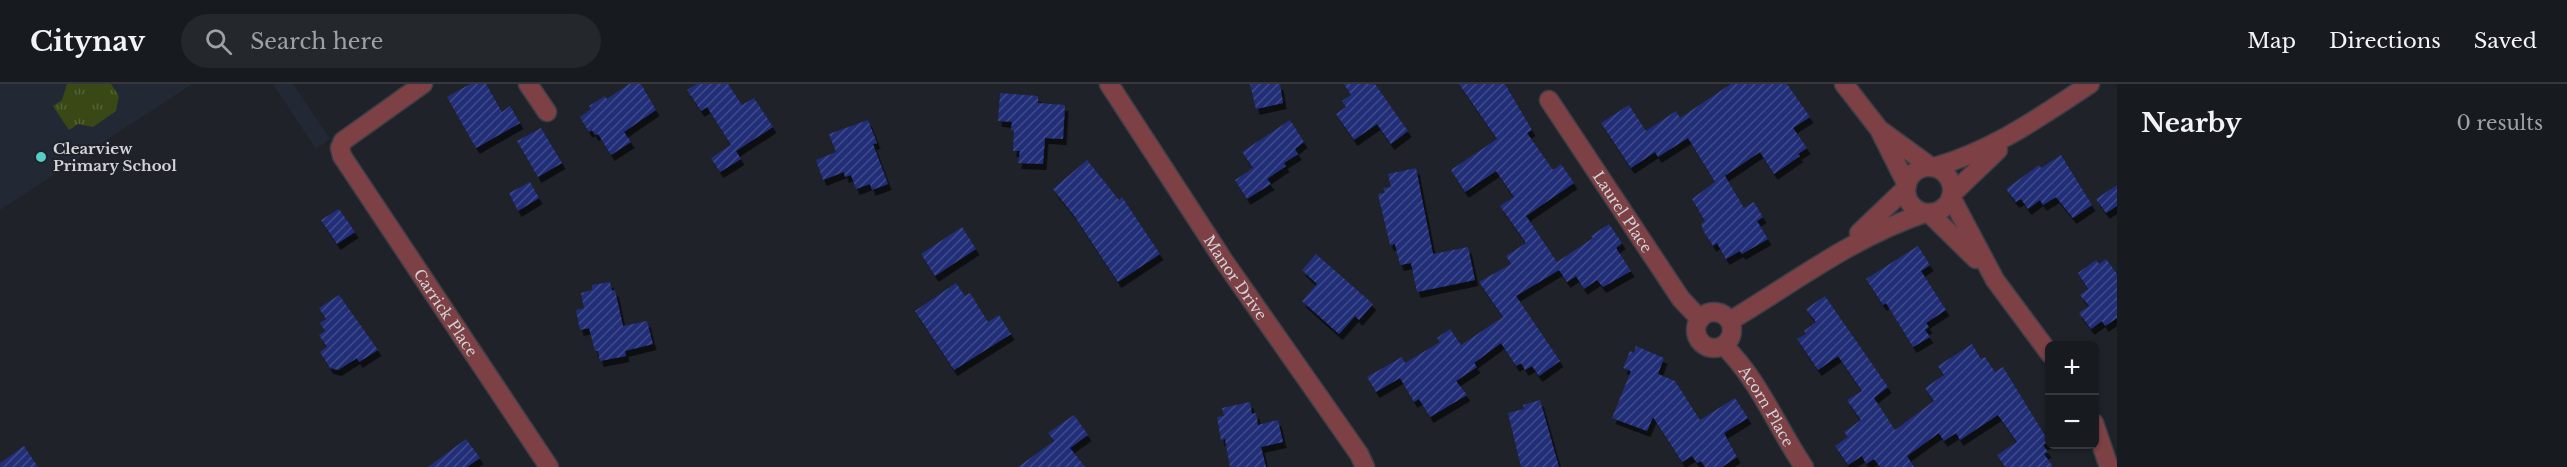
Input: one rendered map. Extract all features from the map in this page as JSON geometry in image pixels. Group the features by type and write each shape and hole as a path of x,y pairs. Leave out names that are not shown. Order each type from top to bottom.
{"street":[{"name":"Carrick Place","path":"423,84 343,141 341,152 549,467"},
{"path":"528,84 547,112"},
{"name":"Manor Drive","path":"1108,84 1219,253 1353,445 1365,467"},
{"path":"1845,84 1879,129 1907,187 1912,206 1927,213 1995,280"},
{"path":"1834,254 1881,214 1907,187 1914,173 1973,155 2022,129 2090,84"},
{"name":"Laurel Place","path":"1549,100 1681,299 1700,319"},
{"path":"1879,129 1946,175 1951,183 1952,195 1995,280 2045,349"},
{"path":"1730,321 1834,254 1887,226 1943,208 1952,195 2022,129"},
{"path":"1713,312 1724,315 1730,321 1731,337 1724,346 1708,348 1700,341 1696,332 1700,319 1713,312"},
{"name":"Acorn Place","path":"1724,346 1749,377 1774,416 1781,433 1804,467"},
{"path":"2099,438 2109,467"}],"shaded area":[{"name":"Clearview Primary School","path":"0,84 192,84 0,210"},
{"path":"273,84 293,84 330,139 316,149"}],"green space":[{"path":"67,84 111,84 119,96 116,111 93,127 78,124 69,130 53,106 62,100"}],"building":[{"path":"470,84 486,84 502,112 510,106 520,123 476,148 447,97"},
{"path":"629,84 641,84 656,110 624,132 631,142 611,155 598,134 595,135 592,130 589,132 580,117 591,109 589,106 605,96 607,99"},
{"path":"697,84 728,84 742,105 754,98 773,127 736,151 741,159 720,172 711,158 731,145 707,107 701,111 687,90"},
{"path":"1250,84 1280,84 1283,103 1256,109"},
{"path":"1344,84 1375,84 1408,131 1391,144 1377,124 1354,140 1336,114 1346,107 1342,101 1351,95"},
{"path":"1459,84 1505,84 1532,130 1527,133 1553,170 1561,164 1574,183 1526,216 1557,262 1593,238 1591,236 1609,224 1622,243 1616,248 1631,271 1603,287 1597,280 1584,289 1576,276 1567,282 1559,270 1516,296 1560,361 1539,376 1532,366 1525,370 1521,363 1516,366 1501,343 1474,363 1477,367 1456,381 1467,395 1430,417 1419,399 1414,402 1400,378 1376,392 1367,377 1402,357 1405,363 1440,342 1437,338 1450,329 1461,345 1503,317 1479,282 1511,264 1506,256 1526,243 1500,206 1514,197 1496,171 1465,192 1451,170 1497,139"},
{"path":"1731,84 1787,84 1810,117 1793,128 1807,148 1798,154 1800,156 1774,174 1760,152 1717,181 1725,176 1744,208 1754,202 1763,217 1757,221 1768,239 1742,254 1740,251 1726,259 1717,243 1713,246 1704,232 1701,224 1705,221 1692,199 1715,182 1688,138 1658,157 1655,152 1631,168 1601,123 1629,105 1646,131 1676,111 1680,118"},
{"path":"1000,93 1038,96 1038,103 1065,105 1063,139 1045,138 1043,164 1018,163 1020,151 1013,151 1012,122 998,121"},
{"path":"868,120 877,143 873,144 888,184 872,190 870,184 856,189 851,175 845,177 844,172 823,180 816,160 836,152 829,134"},
{"path":"1290,120 1304,142 1295,149 1298,154 1284,163 1286,166 1267,179 1271,184 1247,199 1235,180 1253,168 1242,152"},
{"path":"541,128 562,163 538,177 517,141"},
{"path":"2061,155 2092,205 2073,218 2056,197 2043,205 2040,200 2028,209 2021,199 2016,202 2006,189 2039,165 2041,168"},
{"path":"1087,160 1119,200 1122,197 1160,254 1118,282 1075,217 1053,189"},
{"path":"1416,168 1433,254 1468,247 1475,280 1417,292 1411,263 1400,265 1395,244 1390,245 1378,194 1385,193 1383,188 1391,187 1388,174"},
{"path":"530,182 539,198 518,211 509,193"},
{"path":"2117,185 2117,206 2106,213 2096,199"},
{"path":"339,209 355,232 337,244 321,220"},
{"path":"962,227 976,249 935,276 921,254"},
{"path":"1918,246 1930,265 1921,271 1946,310 1926,323 1929,327 1925,330 1930,337 1913,347 1886,303 1883,305 1866,279"},
{"path":"1316,254 1373,304 1359,320 1355,316 1339,334 1302,301 1317,284 1302,270"},
{"path":"2106,259 2117,274 2117,318 2105,326 2102,321 2091,329 2079,313 2089,306 2080,295 2088,289 2078,273 2096,260 2099,264"},
{"path":"610,282 612,291 615,290 623,326 647,321 653,344 625,351 626,356 600,361 589,328 580,330 576,310 584,308 581,293 592,290 592,285"},
{"path":"956,283 965,296 970,293 988,322 999,315 1011,334 954,370 915,311"},
{"path":"339,295 378,350 359,362 357,358 338,370 330,368 320,352 327,347 319,335 325,331 320,323 326,319 319,308"},
{"path":"1825,296 1888,387 1874,398 1895,430 1934,401 1925,388 1944,375 1938,366 1972,344 1981,359 1985,357 1995,372 2003,367 2045,435 2043,445 2048,452 2044,454 2053,467 2005,467 1997,455 2017,442 1998,415 1960,440 1956,433 1944,441 1939,433 1907,456 1914,467 1880,467 1874,459 1866,464 1862,456 1848,465 1835,446 1848,437 1844,432 1861,420 1847,400 1862,391 1838,356 1818,370 1797,339 1806,334 1804,331 1816,322 1806,309"},
{"path":"1636,346 1664,358 1658,374 1675,381 1700,420 1735,398 1748,418 1724,433 1737,457 1722,467 1705,467 1701,461 1697,463 1692,456 1682,462 1653,417 1647,431 1612,418 1631,371 1623,368 1630,351 1634,353"},
{"path":"1540,400 1559,467 1521,467 1508,413 1524,409 1523,405"},
{"path":"1250,402 1252,414 1256,413 1258,425 1278,420 1283,442 1261,447 1266,467 1230,467 1225,439 1221,440 1217,417 1224,416 1222,408"},
{"path":"1074,415 1088,435 1070,448 1085,467 1018,467 1054,441 1048,433"},
{"path":"466,439 480,458 467,467 428,467"},
{"path":"24,446 38,467 0,467 0,463"}],"place":[{"name":"Clearview Primary School","path":"41,157"}]}
